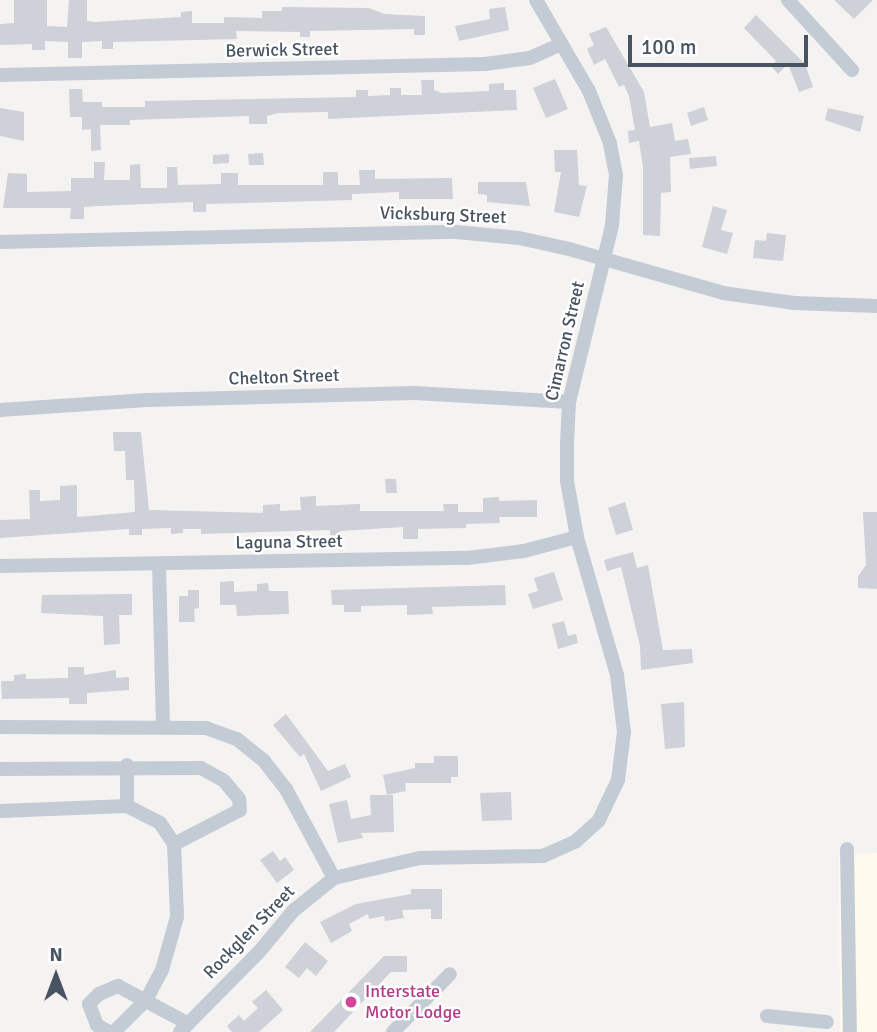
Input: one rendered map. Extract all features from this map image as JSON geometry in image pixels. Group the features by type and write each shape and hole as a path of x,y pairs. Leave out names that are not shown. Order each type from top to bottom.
{"street":[{"name":"Cimarron Street","path":"536,0 589,91 611,143 616,202 569,402 567,481 577,537 604,618 624,732 618,780 599,820 561,848"},
{"path":"788,0 852,70"},
{"name":"Berwick Street","path":"0,75 485,64 530,58 561,44"},
{"name":"Vicksburg Street","path":"0,242 456,232 519,238 723,293 794,303 877,306"},
{"name":"Chelton Street","path":"0,410 147,400 414,393 569,402"},
{"name":"Laguna Street","path":"0,566 467,558 577,537"},
{"path":"159,564 163,726"},
{"path":"0,727 206,728 237,739 264,761 311,830 334,878"},
{"path":"127,765 127,806"},
{"path":"0,769 127,765 201,768 225,781 239,799 240,810 174,844"},
{"path":"0,811 127,806 160,823 174,844 177,917 162,970 146,1000 111,1032 97,1025 89,1004 99,994 118,986 146,1000 183,1028"},
{"name":"Rockglen Street","path":"183,1028 259,952 293,911 334,878 420,858 504,859 543,856 561,848"},
{"path":"766,1016 826,1027 850,1027 847,849"},
{"path":"393,1032 450,974"}],"shaded area":[{"path":"877,853 877,1032 840,1032 839,854"}],"building":[{"path":"14,0 47,0 47,26 67,27 69,0 87,0 87,21 95,22 181,17 181,12 192,11 192,23 224,23 224,17 262,18 262,11 282,11 282,7 369,8 384,14 425,16 425,35 414,35 414,29 310,31 310,37 300,37 300,32 236,31 237,39 113,42 113,49 102,49 102,41 82,42 82,58 68,58 68,42 45,41 45,50 32,50 32,44 0,45 0,24 14,23"},
{"path":"834,0 873,0 854,19"},
{"path":"505,7 509,30 459,41 455,26 490,19 489,9"},
{"path":"756,15 805,64 813,87 799,92 788,64 778,74 771,66 776,61 744,28"},
{"path":"606,27 644,92 650,127 672,123 675,141 688,139 691,154 670,157 671,192 661,193 660,236 643,235 643,167 639,141 629,143 628,131 635,130 629,96 624,85 619,87 605,59 594,65 587,49 594,45 589,34"},
{"path":"555,79 568,109 546,118 533,88"},
{"path":"421,80 434,80 434,90 442,93 489,91 489,84 504,83 504,90 516,90 517,110 328,119 328,112 278,113 267,116 267,124 249,124 249,116 130,120 130,125 100,125 101,150 91,151 91,129 82,130 82,117 70,117 69,89 82,89 83,102 102,102 102,107 145,107 145,101 356,97 356,90 368,90 368,96 390,95 390,88 401,88 401,95 422,95"},
{"path":"704,107 708,120 691,126 687,113"},
{"path":"0,108 24,112 24,141 0,136"},
{"path":"828,108 864,116 860,132 825,120"},
{"path":"554,150 577,150 579,185 587,186 579,217 554,212 561,172 555,172"},
{"path":"263,153 264,165 249,165 248,154"},
{"path":"229,154 229,163 213,164 213,155"},
{"path":"716,156 717,166 690,169 689,158"},
{"path":"94,162 105,162 104,180 130,180 130,165 140,164 141,188 167,188 167,167 177,167 178,185 221,184 221,173 238,173 238,185 323,185 323,172 338,172 338,185 360,185 359,170 375,170 375,179 452,178 453,199 399,199 399,192 352,194 352,200 206,204 206,212 193,212 193,202 98,206 84,207 84,219 70,219 71,208 3,208 8,173 27,174 27,192 71,191 71,178 94,178"},
{"path":"478,182 526,182 530,206 487,202 487,195 478,194"},
{"path":"713,206 727,210 721,230 733,233 727,254 702,247"},
{"path":"767,233 786,235 783,261 753,258 755,240 766,241"},
{"path":"113,432 141,432 149,510 263,513 263,505 280,504 280,511 301,510 300,497 316,496 316,506 360,504 360,511 444,511 443,504 458,504 458,512 483,512 483,498 499,497 499,501 537,500 537,517 499,517 500,523 466,524 466,528 418,529 418,539 403,539 403,527 340,531 340,539 330,540 330,530 201,534 201,529 183,529 183,533 171,534 171,528 142,529 142,535 129,535 129,529 0,538 0,520 30,519 29,490 40,490 40,501 60,500 60,486 77,485 77,517 135,512 134,480 126,480 125,451 114,451"},
{"path":"385,479 396,479 397,493 386,493"},
{"path":"625,502 633,530 616,535 608,508"},
{"path":"863,512 877,512 877,589 858,588 858,576 866,565"},
{"path":"633,552 637,568 648,565 663,650 692,649 693,663 641,670 640,646 621,567 607,571 604,560"},
{"path":"554,572 563,600 533,609 528,594 538,591 534,578"},
{"path":"234,581 234,592 257,591 257,584 268,583 269,591 288,591 289,614 237,616 236,605 220,605 220,582"},
{"path":"505,585 506,605 432,607 433,614 407,615 407,605 361,606 361,612 344,612 344,605 332,605 331,590"},
{"path":"188,590 199,590 199,608 194,609 195,622 179,622 179,596 188,596"},
{"path":"132,594 132,615 119,615 120,644 104,645 103,616 41,613 42,595"},
{"path":"564,621 568,636 576,634 578,643 558,649 552,624"},
{"path":"68,667 84,667 84,675 116,670 116,678 129,677 129,690 87,693 87,704 69,704 69,698 2,699 1,681 14,681 14,675 26,674 26,679 68,678"},
{"path":"684,702 685,747 665,749 661,704"},
{"path":"286,714 328,771 345,764 351,777 321,791 304,754 300,757 273,725"},
{"path":"434,756 458,756 458,777 451,777 451,783 405,783 406,791 387,795 383,775 415,768 415,763 434,763"},
{"path":"511,792 512,820 482,821 480,793"},
{"path":"370,795 393,795 394,832 361,833 363,838 338,843 329,804 347,800 351,819 371,815"},
{"path":"273,851 280,861 285,857 294,870 277,883 260,860"},
{"path":"411,889 442,889 442,919 431,919 431,909 402,910 404,918 385,921 384,916 369,919 368,914 349,924 352,931 331,943 320,922 356,904 411,894"},
{"path":"305,942 328,961 316,976 307,968 299,978 285,967"},
{"name":"Interstate Motor Lodge","path":"384,956 407,956 407,972 391,972 334,1032 310,1032"},
{"path":"266,990 283,1010 259,1032 232,1032 227,1026 239,1015 244,1021 258,1008 252,1002"}],"place":[{"name":"Interstate Motor Lodge","path":"351,1002"}]}
